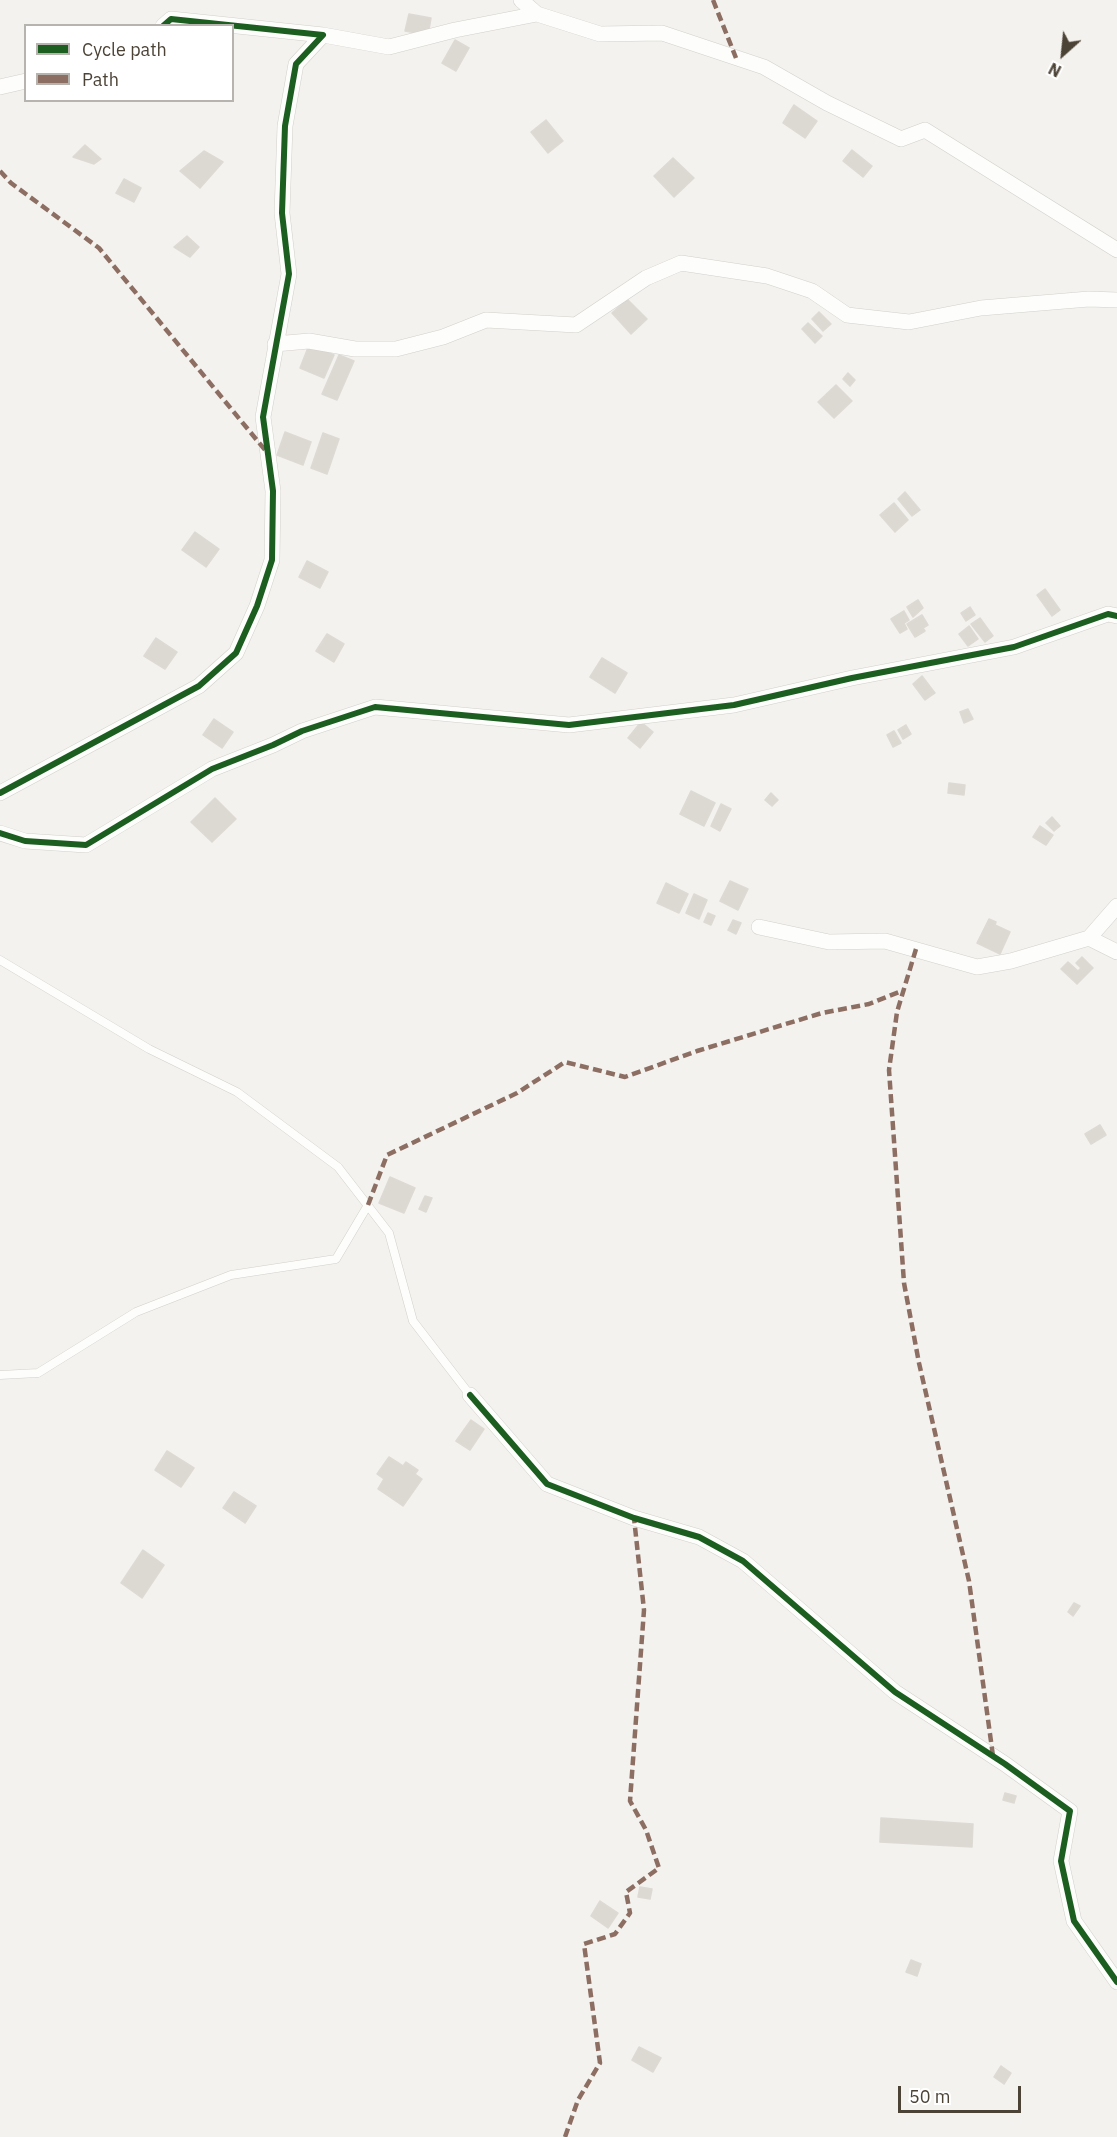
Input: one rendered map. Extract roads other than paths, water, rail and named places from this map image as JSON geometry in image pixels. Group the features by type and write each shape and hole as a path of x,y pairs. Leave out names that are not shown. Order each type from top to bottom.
{"street":[{"path":"521,0 537,14 600,34 662,33 764,67 826,103 900,139 925,130 1117,250"},
{"path":"234,26 323,35 389,47 455,30 537,14"},
{"path":"165,24 171,19 218,24"},
{"path":"0,793 199,686 236,653 257,606 272,560 273,491 263,417 289,274 282,213 285,126 296,64 323,35"},
{"path":"0,87 24,81"},
{"path":"275,344 309,341 355,349 396,349 443,338 486,320 576,325 646,278 681,263 767,276 812,291 847,315 909,322 981,308 1089,299 1117,300"},
{"path":"0,833 25,841 86,845 212,769 273,746 302,731 375,707 569,724 734,705 852,678 1014,647 1108,614 1117,616"},
{"path":"759,927 829,942 885,941 977,967 1011,961 1089,938 1117,906"},
{"path":"1089,938 1117,952"},
{"path":"470,1395 547,1484 634,1518 699,1537 743,1561 895,1692 999,1760 1070,1811 1061,1862 1074,1921 1117,1982"}],"lane":[{"path":"0,960 149,1049 237,1092 338,1167 389,1233 413,1321 470,1395"},
{"path":"0,1375 38,1373 136,1312 231,1275 336,1259 368,1205"}]}
